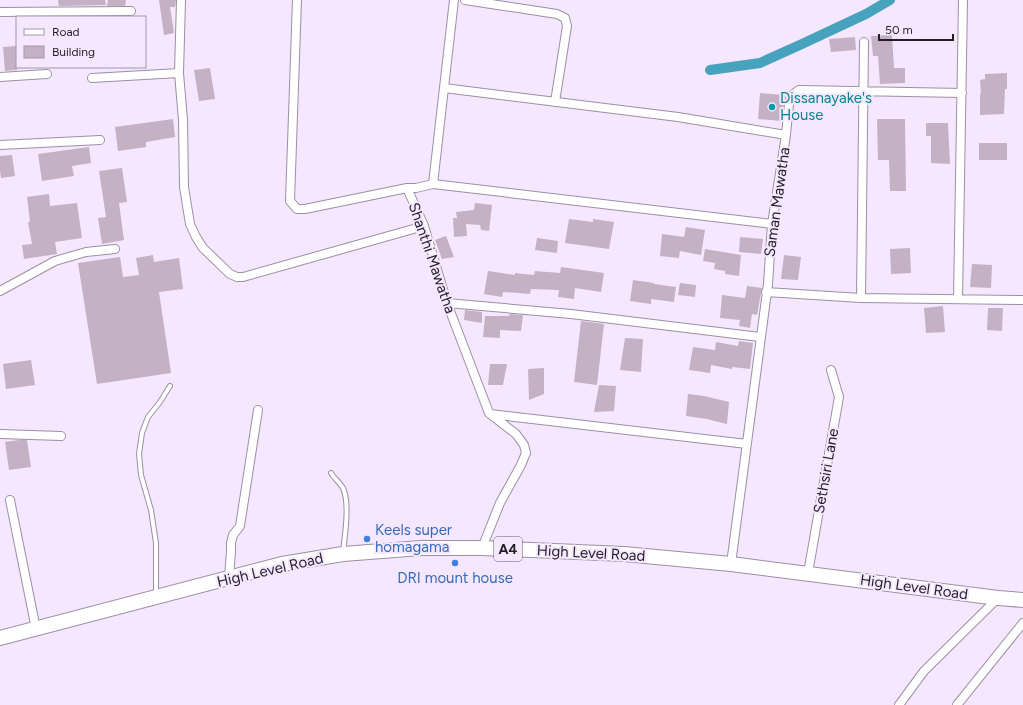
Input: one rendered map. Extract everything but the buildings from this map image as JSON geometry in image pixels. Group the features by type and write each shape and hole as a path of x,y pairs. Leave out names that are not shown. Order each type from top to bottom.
{"highway":[{"name":"High Level Road","path":"0,638 282,564 343,554 421,548 482,548 624,554 731,564 1023,600"}],"street":[{"path":"181,0 179,73 183,120 184,187 190,224 196,238 203,248 230,274 243,278 424,226"},
{"name":"Shanthi Mawatha","path":"298,0 290,201 297,208 304,209 407,188 424,226 447,303 489,413"},
{"path":"433,184 454,0"},
{"path":"465,0 557,14 565,18 567,26 555,102"},
{"path":"958,299 963,0"},
{"path":"0,12 131,10"},
{"path":"861,298 864,42"},
{"path":"92,78 179,73"},
{"path":"0,77 47,74"},
{"name":"Saman Mawatha","path":"444,88 678,117 786,135 772,224 766,292 731,564"},
{"path":"786,135 791,96 799,90 962,92"},
{"path":"0,145 100,140"},
{"path":"407,188 416,188 433,184 772,224"},
{"path":"0,291 55,261 86,252 115,249"},
{"path":"766,292 861,298 1023,300"},
{"path":"447,303 571,314 760,337"},
{"name":"Sethsiri Lane","path":"808,573 839,397 831,370"},
{"path":"229,578 231,551 230,543 240,526 258,410"},
{"path":"489,413 747,444"},
{"path":"482,548 500,503 526,453 524,445 516,434 489,413"},
{"path":"0,434 61,436"},
{"path":"10,500 36,629"},
{"path":"899,705 924,671 998,598"},
{"path":"957,705 1023,623"}],"lane":[{"path":"156,597 156,543 151,510 141,475 139,454 142,433 148,417 170,386"},
{"path":"331,473 343,488 346,503 346,526 343,554"}],"waterway":[{"path":"710,70 760,63 866,14 890,0"}],"place":[{"name":"Dissanayake's House","path":"772,107"},
{"name":"Keels super homagama","path":"367,539"},
{"name":"DRI mount house","path":"455,563"}]}
